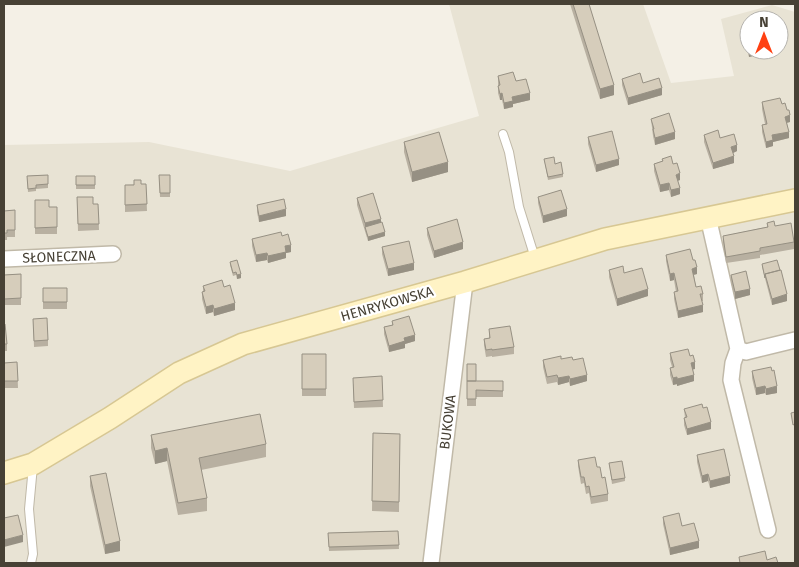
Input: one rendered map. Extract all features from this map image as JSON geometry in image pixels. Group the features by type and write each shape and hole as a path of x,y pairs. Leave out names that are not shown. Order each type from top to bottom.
{"street":[{"name":"HENRYKOWSKA","path":"4,473 34,464 179,374 243,344 465,282 605,239 795,200"},
{"path":"708,217 738,349 733,363 732,380 768,530"},
{"name":"SŁONECZNA","path":"4,259 114,254"},
{"name":"BUKOWA","path":"431,563 465,282"},
{"path":"738,349 746,352 795,340"}],"lane":[{"path":"502,134 509,152 519,207 536,260"},
{"path":"31,563 33,554 29,509 34,464"}],"shaded area":[{"path":"449,4 643,4 671,83 734,76 721,19 739,14 739,60 789,60 789,10 795,12 795,563 4,563 4,145 149,142 290,171 479,116"},
{"path":"772,5 788,10 754,10"}],"building":[{"path":"573,4 589,4 614,85 600,89"},
{"path":"513,72 516,81 526,79 530,93 512,97 513,101 504,103 498,86 500,85 498,76"},
{"path":"640,73 643,83 659,78 662,88 628,98 622,79"},
{"path":"780,98 782,104 785,103 787,110 789,110 790,115 785,117 789,132 772,135 773,140 766,142 762,125 767,124 762,102"},
{"path":"669,113 675,132 655,138 651,119"},
{"path":"718,130 720,138 734,134 737,145 731,147 734,156 713,163 704,135"},
{"path":"612,131 619,159 596,165 588,137"},
{"path":"439,132 448,162 412,172 404,142"},
{"path":"671,156 673,164 677,163 680,173 676,175 680,188 671,190 669,183 660,185 654,164"},
{"path":"554,157 555,164 561,162 563,174 548,177 544,159"},
{"path":"48,175 48,184 36,185 36,188 28,189 27,176"},
{"path":"159,175 170,175 170,193 160,193"},
{"path":"76,176 95,176 95,185 76,185"},
{"path":"134,180 141,180 141,184 146,184 147,204 125,205 125,185 134,185"},
{"path":"561,190 567,209 543,216 538,197"},
{"path":"373,193 381,219 365,223 357,198"},
{"path":"77,197 93,197 93,204 98,204 99,224 78,224"},
{"path":"284,199 286,209 259,216 257,205"},
{"path":"35,200 49,200 49,207 57,207 57,227 35,228"},
{"path":"15,210 15,230 7,230 7,233 4,233 4,211"},
{"path":"457,219 463,242 434,251 427,228"},
{"path":"774,221 775,226 791,223 794,242 726,257 723,236 768,227 767,223"},
{"path":"382,222 385,232 368,237 365,227"},
{"path":"281,232 282,236 288,234 291,245 285,246 286,252 268,256 267,253 256,255 252,239"},
{"path":"409,241 414,263 388,269 382,247"},
{"path":"690,249 697,267 692,269 696,287 701,286 703,294 700,294 703,305 678,311 674,292 678,291 674,273 670,274 666,255"},
{"path":"237,260 241,274 237,275 236,272 233,273 230,262"},
{"path":"777,260 780,270 765,274 765,278 762,264"},
{"path":"623,266 624,273 642,268 648,289 617,299 609,270"},
{"path":"781,270 787,294 772,299 765,274"},
{"path":"746,271 750,289 735,292 731,275"},
{"path":"21,274 21,298 4,299 4,275"},
{"path":"222,280 224,287 230,285 235,303 214,309 213,305 206,307 202,292 205,291 203,286"},
{"path":"43,288 67,288 67,302 43,302"},
{"path":"409,316 415,335 404,338 405,341 389,346 384,327 393,325 392,321"},
{"path":"47,318 48,340 34,341 33,319"},
{"path":"5,324 7,344 4,344"},
{"path":"510,326 514,347 486,350 484,339 490,338 489,329"},
{"path":"688,349 690,356 693,355 695,362 691,363 694,375 677,379 677,377 673,378 670,368 674,367 670,353"},
{"path":"302,354 326,354 326,389 302,389"},
{"path":"561,356 561,359 572,357 573,360 583,358 587,375 570,379 569,376 558,378 557,375 547,377 543,360"},
{"path":"17,362 18,381 4,381 4,363"},
{"path":"467,364 476,364 476,381 467,381"},
{"path":"771,367 772,371 774,370 777,386 766,389 765,386 756,388 752,371"},
{"path":"382,376 383,400 354,402 353,378"},
{"path":"467,381 503,381 503,391 476,390 476,399 467,399"},
{"path":"702,404 703,408 707,407 711,422 687,429 684,418 687,417 684,409"},
{"path":"795,412 795,424 793,425 791,413"},
{"path":"260,414 266,444 199,458 207,498 178,503 167,448 155,451 151,435"},
{"path":"373,433 400,434 399,502 372,501"},
{"path":"724,449 730,476 710,481 708,474 702,476 697,455"},
{"path":"595,457 597,467 600,467 602,478 605,477 608,494 591,497 589,486 586,487 584,477 581,477 578,460"},
{"path":"622,461 625,478 612,480 609,463"},
{"path":"106,473 120,541 105,545 90,476"},
{"path":"679,513 682,526 694,523 699,541 670,548 663,517"},
{"path":"18,515 23,535 4,540 4,518"},
{"path":"398,531 399,545 329,547 328,533"},
{"path":"765,551 767,560 776,557 778,563 740,563 739,557"}]}
